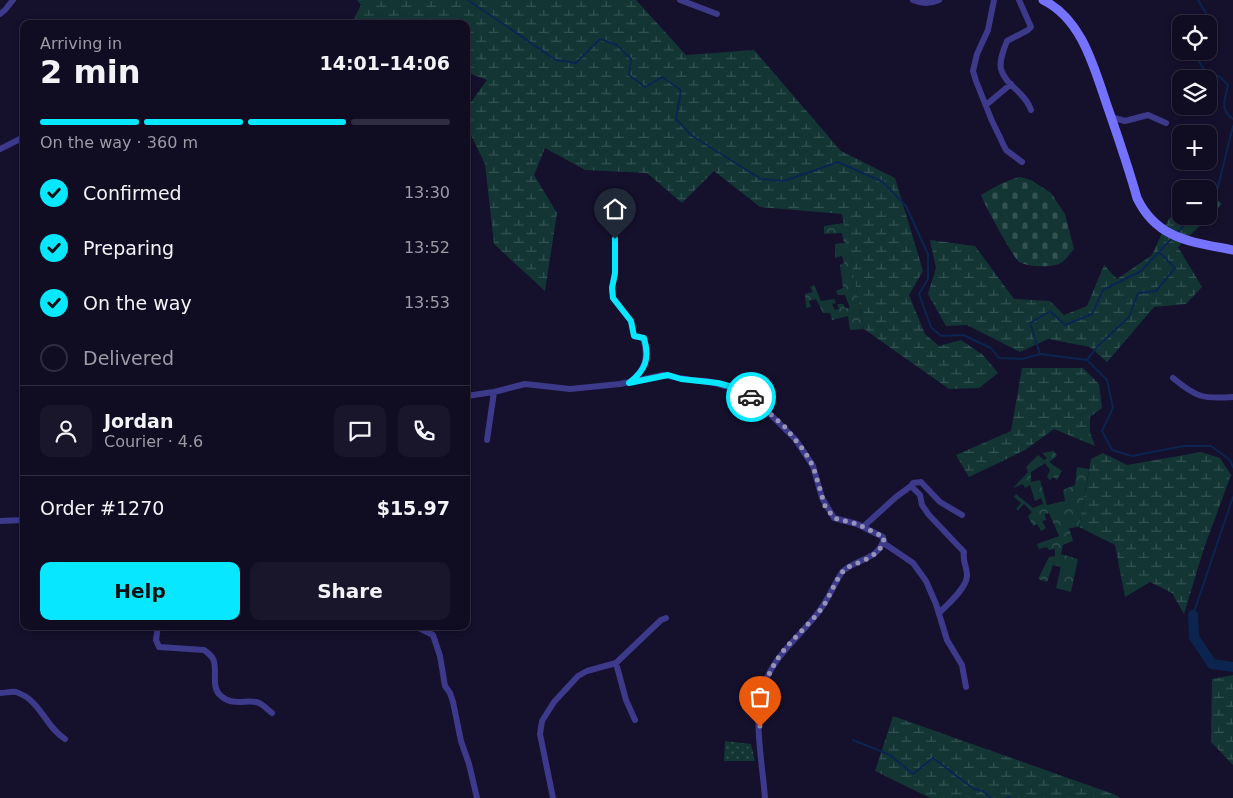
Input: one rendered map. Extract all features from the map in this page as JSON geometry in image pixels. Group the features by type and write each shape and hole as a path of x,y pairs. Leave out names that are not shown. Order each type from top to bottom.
{"street":[{"path":"0,14 13,0"},
{"path":"680,0 717,14"},
{"path":"913,0 924,4 939,0"},
{"path":"994,0 988,30 977,54 974,66 976,81 1006,150 1022,162"},
{"path":"1019,0 1031,27 1006,41 1001,69 1011,84 1025,98 1031,110"},
{"path":"1043,0 1053,5 1062,13 1082,41 1096,70 1143,212 1169,235 1185,241 1233,250"},
{"path":"986,105 1011,84"},
{"path":"1111,117 1125,121 1148,115 1166,123"},
{"path":"0,149 20,139"},
{"path":"612,220 615,230 613,298 631,321 634,336 644,338 646,346 644,368 629,383"},
{"path":"470,395 494,392 525,384 564,389 629,383 668,375 681,379 718,383 736,388 750,396 785,427 809,458 822,498 830,513 838,520 857,524 884,537"},
{"path":"1173,378 1192,393 1200,396 1233,398"},
{"path":"487,440 494,392"},
{"path":"862,526 912,486 912,483 921,482 940,502 962,515"},
{"path":"912,486 920,495 922,505 929,515 964,552 963,557 967,580 955,597 939,613"},
{"path":"0,521 20,520"},
{"path":"884,537 885,544 907,558 926,581 936,604 947,640 962,665 966,687"},
{"path":"765,798 759,715 764,685 781,654 816,616 842,572 846,568 879,551 884,537"},
{"path":"553,798 540,734 542,721 554,702 578,676 616,663 660,620 666,618"},
{"path":"157,630 156,640 158,647 204,650 213,659 215,662 215,685 217,692 222,697 238,702 256,702 272,713"},
{"path":"423,630 433,635 437,646 445,686 453,702 461,741 477,798"},
{"path":"616,663 626,700 635,720"},
{"path":"0,694 15,692 35,703 57,734 65,739"}],"green space":[{"path":"357,0 636,0 686,55 754,50 841,151 895,178 923,271 909,295 925,334 939,346 961,340 983,355 998,373 979,388 949,389 864,329 842,214 760,207 714,171 682,203 647,173 585,170 545,148 534,175 557,213 545,291 494,244 485,164 470,133 470,103 487,80 470,74 470,20 353,20 361,5"},
{"path":"1020,177 1031,180 1051,193 1065,214 1074,249 1057,265 1040,266 1019,262 1005,241 983,200 981,195 1005,182"},
{"path":"1217,199 1222,204 1217,209"},
{"path":"1172,216 1172,225 1201,225 1178,247 1202,287 1186,304 1154,307 1107,362 1090,347 1048,339 1020,352 967,325 946,326 928,294 936,268 930,240 975,246 1014,299 1050,301 1064,315 1087,306 1104,265 1117,279 1152,255 1168,220"},
{"path":"844,223 864,329 850,330 848,316 832,320 830,313 823,313 816,299 809,301 811,307 806,308 805,294 813,292 810,287 814,285 821,301 834,299 836,303 832,304 835,310 839,309 837,304 843,304 845,308 850,308 845,295 838,295 836,291 843,288 840,265 844,263 842,256 835,258 835,244 844,243 842,233 824,234 824,226"},
{"path":"1022,368 1083,368 1099,384 1102,408 1090,417 1090,432 1095,446 1054,429 1025,450 969,477 956,455 1011,431"},
{"path":"1054,451 1057,456 1049,462 1062,471 1057,480 1053,477 1050,480 1047,477 1050,470 1045,463 1031,472 1031,482 1040,480 1047,505 1065,501 1063,490 1075,485 1077,467 1089,469 1079,527 1069,528 1073,541 1063,545 1061,554 1078,559 1071,592 1056,588 1061,567 1053,565 1047,582 1038,579 1049,557 1055,556 1055,549 1049,550 1047,547 1039,549 1037,544 1059,536 1049,513 1045,514 1046,520 1042,521 1046,528 1041,531 1037,524 1033,526 1028,516 1032,512 1024,504 1018,510 1016,509 1021,503 1014,497 1016,494 1033,508 1043,504 1041,498 1035,501 1030,485 1025,488 1023,484 1013,488 1028,472 1026,467 1038,455 1044,460 1047,458 1042,453"},
{"path":"1201,452 1220,458 1231,475 1204,548 1184,614 1172,593 1150,582 1125,597 1115,545 1079,527 1091,459 1103,453 1127,465"},
{"path":"1233,675 1233,765 1211,742 1212,679"},
{"path":"893,716 1120,798 930,798 875,771"},
{"path":"725,741 751,744 755,761 724,761"}],"waterway":[{"path":"468,0 556,60 576,63 600,39 617,45 631,59 629,75 645,87 662,77 681,90 676,119 691,135 761,179 784,181 838,162 883,182 906,206 928,254 928,279 919,294 931,327 941,336 963,335 991,348 999,358 1022,359 1040,354 1087,360 1107,380 1113,408 1102,431 1112,450 1132,456 1184,446 1211,446 1230,460 1233,467"},
{"path":"1198,0 1207,15"},
{"path":"1198,60 1205,71 1220,77 1228,85 1224,108 1233,119"},
{"path":"1217,191 1233,126"},
{"path":"1177,233 1185,225"},
{"path":"1040,354 1030,323 1050,311 1065,325 1092,314 1103,290 1141,271 1172,238"},
{"path":"1087,360 1097,347 1129,317 1138,293 1156,291 1175,268 1159,252"},
{"path":"1193,615 1233,497"},
{"path":"1193,615 1194,637 1212,664 1233,667"},
{"path":"853,740 890,755 913,774 933,758 974,789 983,791 991,798"},
{"path":"1007,798 1011,798"}],"way so far":[{"path":"751,397 785,427 805,452 813,466 825,506 834,518 857,524 884,537 879,551 846,568 842,572 816,616 781,654 770,672 761,694 759,704 760,727"}],"route":[{"path":"615,239 613,298 631,321 634,336 644,338 646,346 644,368 629,383 668,375 681,379 718,383 736,388 751,397"}]}
